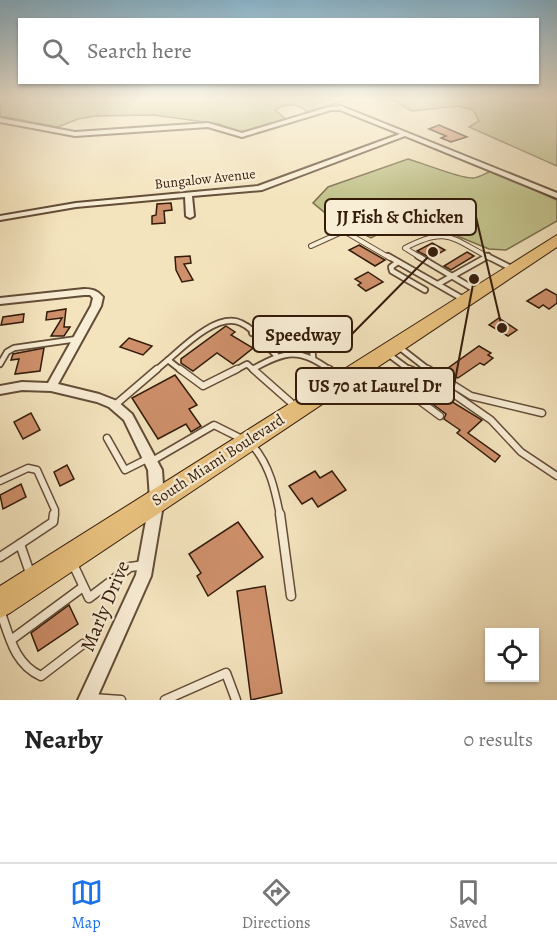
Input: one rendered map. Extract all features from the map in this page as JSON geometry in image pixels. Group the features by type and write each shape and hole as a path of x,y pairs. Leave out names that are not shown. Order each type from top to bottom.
{"highway":[{"name":"South Miami Boulevard","path":"0,603 557,240"}],"street":[{"path":"63,132 75,134 109,132"},
{"path":"230,132 235,135 256,132"},
{"path":"399,132 557,196"},
{"name":"Bungalow Avenue","path":"0,218 76,205 259,189 405,134"},
{"path":"188,195 190,216"},
{"path":"0,301 92,292 98,297 96,306 51,387"},
{"path":"0,390 51,387 99,398 115,405"},
{"name":"Marly Drive","path":"87,699 138,591 147,564 157,499 151,459 128,417 115,405"}],"lane":[{"path":"330,223 438,284 471,296"},
{"path":"312,246 344,231"},
{"path":"471,296 451,276 405,248 424,238 444,234 513,268"},
{"path":"438,284 488,256"},
{"path":"398,262 391,267 392,271 425,290"},
{"path":"252,333 277,321 294,319 310,332 314,342 313,358"},
{"path":"115,405 204,331 227,322 238,322 276,355"},
{"path":"0,364 7,352 14,348 78,339"},
{"path":"253,369 276,355 290,352 313,358 342,379"},
{"path":"382,353 410,370 432,379 491,420 521,452 557,476"},
{"path":"382,353 393,381 440,416"},
{"path":"382,353 432,372 471,396 542,413"},
{"path":"168,360 204,386 247,364 297,408"},
{"path":"393,381 410,370"},
{"path":"107,438 125,470 151,459 213,425 261,451 274,485 291,596"},
{"path":"0,481 28,468 37,470 55,510 53,522 0,557"},
{"path":"20,544 33,582"},
{"path":"69,557 88,598 130,567 147,564"},
{"path":"11,640 83,587"},
{"path":"0,610 19,660 31,673 41,676 83,644"},
{"path":"165,700 226,674 236,700"},
{"path":"87,699 121,700"}],"green space":[{"path":"480,132 557,132 557,166"},
{"path":"408,159 467,178 478,177 491,171 557,200 557,221 506,250 489,249 440,229 384,231 371,238 329,216 313,203 328,187"}],"building":[{"path":"435,132 455,132 467,137 451,142 441,138 446,136"},
{"path":"171,203 172,210 164,211 165,223 152,224 152,216 156,215 157,204"},
{"path":"432,243 445,250 431,258 417,251"},
{"path":"359,245 385,260 375,266 349,250"},
{"path":"467,252 474,256 451,270 444,266"},
{"path":"190,256 191,263 184,264 193,280 182,282 176,270 175,257"},
{"path":"368,272 383,282 366,291 358,285 361,283 355,279"},
{"path":"546,289 557,295 557,303 549,309 543,305 539,308 527,301"},
{"path":"66,309 64,327 70,327 64,336 51,336 62,318 46,320 47,312"},
{"path":"24,314 23,322 1,325 3,317"},
{"path":"499,318 517,330 508,336 489,325"},
{"path":"226,326 235,332 231,335 253,348 233,364 217,353 193,371 181,363 181,359"},
{"path":"129,338 152,346 143,355 120,347"},
{"path":"479,346 491,353 488,355 493,358 484,365 480,363 458,378 444,371"},
{"path":"44,348 40,371 15,374 19,359 11,360 13,354"},
{"path":"175,375 197,405 189,409 201,426 191,432 186,424 158,439 132,398"},
{"path":"423,384 482,420 468,433 500,456 495,462 457,433 460,430 444,419 446,414 415,391"},
{"path":"31,413 40,430 23,439 14,422"},
{"path":"67,465 74,479 60,486 54,472"},
{"path":"315,471 320,478 332,471 346,490 318,507 312,498 302,504 289,486"},
{"path":"21,484 26,497 3,509 0,495"},
{"path":"238,522 263,557 208,596 197,576 201,573 189,554"},
{"path":"265,586 282,693 251,700 237,591"},
{"path":"69,605 78,624 38,651 31,633"}],"place":[{"name":"Speedway","path":"433,252"},
{"name":"US 70 at Laurel Dr","path":"474,279"},
{"name":"JJ Fish & Chicken","path":"502,328"}]}
